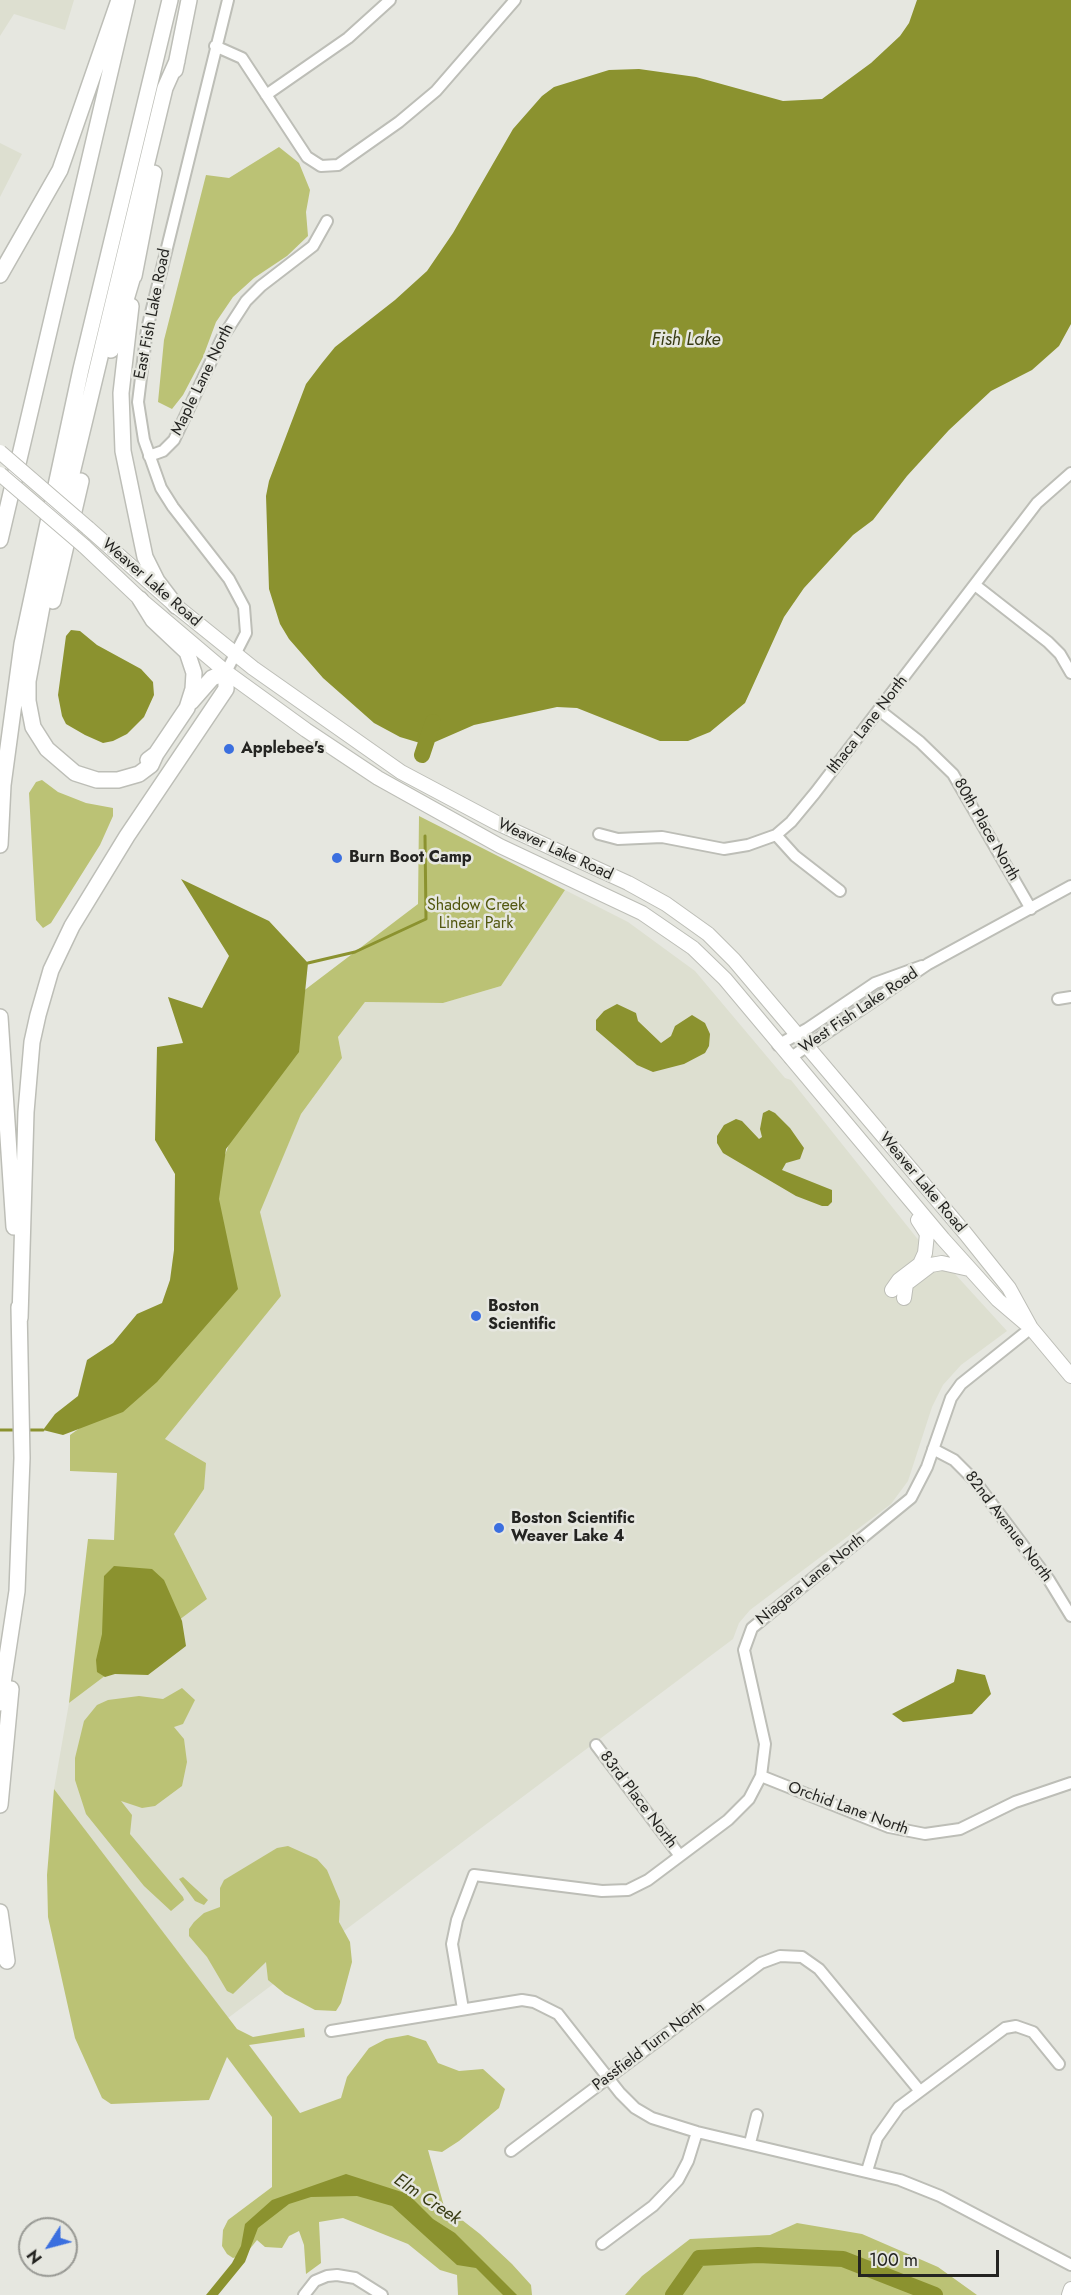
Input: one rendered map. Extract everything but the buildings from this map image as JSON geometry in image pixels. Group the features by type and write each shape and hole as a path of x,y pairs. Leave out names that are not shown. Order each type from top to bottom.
{"highway":[{"path":"0,275 60,170 119,0"},
{"path":"0,540 128,0"},
{"path":"0,845 3,785 22,644 81,369 170,0"},
{"path":"176,606 158,581 145,557 123,451 121,393 136,266 189,0"},
{"path":"20,1318 26,1112 32,1042 51,970 72,926 127,836 226,689 226,672 212,678 186,708 151,765 140,774 118,780 97,780 75,772 47,749 33,727 28,701 28,681 49,569 165,88 177,61"},
{"path":"136,266 110,355 48,622 37,694 37,714 44,732 55,747 82,767 99,772 130,770 156,754"},
{"path":"140,599 153,620 182,646 191,660 194,689 186,708"},
{"path":"0,1017 20,1318 22,1396 17,1590 0,1805"},
{"path":"0,1702 17,1590"},
{"path":"0,1912 7,1961"}],"main road":[{"name":"Weaver Lake Road","path":"0,452 176,606 312,711 424,785 497,824 628,883 682,914 708,934 734,960 798,1035 1009,1288 1031,1328"},
{"name":"Weaver Lake Road","path":"0,474 226,672 306,730 426,807 500,846 626,905 670,930 708,961 970,1270 998,1300 1031,1328 1071,1376"},
{"path":"896,1182 909,1209 925,1229 927,1243 920,1264 899,1280 898,1294 906,1284 931,1265 956,1264 970,1270"},
{"path":"1069,2295 1071,2289"}],"street":[{"name":"East Fish Lake Road","path":"226,672 246,633 246,614 229,579 167,498 149,456 139,411 143,352 215,46 228,0"},
{"path":"266,95 348,38 390,0"},
{"path":"215,46 242,58 300,149 321,166 338,165 420,105 455,72 515,0"},
{"name":"Maple Lane North","path":"149,456 163,451 174,440 222,338 246,301 261,286 313,246 327,221"},
{"name":"Ithaca Lane North","path":"599,834 626,840 662,837 724,849 748,845 776,835 802,809 1037,503 1071,473"},
{"path":"975,585 1048,642 1060,654 1071,673"},
{"name":"80th Place North","path":"879,710 929,749 953,774 1032,909"},
{"path":"776,835 795,856 840,891"},
{"name":"West Fish Lake Road","path":"789,1058 928,964 1071,886"},
{"name":"West Fish Lake Road","path":"778,1045 798,1035 875,983 928,964"},
{"path":"1058,999 1071,997"},
{"name":"Niagara Lane North","path":"463,2010 452,1944 457,1920 474,1875 496,1880 615,1891 638,1886 741,1808 760,1776 764,1761 763,1724 744,1650 752,1628 804,1583 902,1508 918,1487 933,1449 942,1416 961,1384 1031,1328"},
{"name":"82nd Avenue North","path":"933,1449 959,1464 974,1480 1049,1580 1071,1616"},
{"name":"83rd Place North","path":"596,1745 680,1856"},
{"name":"Orchid Lane North","path":"760,1776 889,1827 925,1834 960,1829 1015,1802 1071,1783"},
{"name":"Passfield Turn North","path":"511,2151 760,1963 770,1958 792,1955 811,1962 919,2090"},
{"path":"331,2031 522,2000 547,2007 568,2025 607,2078 635,2108 652,2118 697,2132 867,2170 940,2196 1071,2265"},
{"path":"867,2170 877,2138 888,2120 919,2090 1005,2028 1016,2026 1033,2032 1059,2064"},
{"path":"750,2144 757,2115"},
{"path":"602,2244 653,2206 673,2187 688,2161 697,2132"},
{"path":"304,2295 315,2281 327,2276 345,2275 367,2284 382,2295"}],"shaded area":[{"path":"0,0 74,0 65,30 14,14 0,36"},
{"path":"0,143 22,154 0,197"},
{"path":"565,890 628,922 695,971 785,1078 791,1080 916,1237 945,1268 955,1274 1007,1331 961,1365 943,1385 932,1407 908,1481 891,1504 750,1610 739,1623 733,1639 228,2018 54,1789 69,1703 207,1599 174,1534 204,1489 165,1439 281,1296 259,1212 301,1114 342,1058 338,1037 365,1002 443,1003 501,986"}],"green space":[{"path":"279,147 299,163 310,190 306,212 308,236 287,256 254,278 233,297 216,322 203,357 183,395 172,409 158,402 164,340 206,175 229,178"},
{"path":"42,780 58,792 86,803 113,808 113,816 100,845 51,923 43,928 36,920 29,793 36,782"},
{"name":"Shadow Creek Linear Park","path":"419,816 565,890 501,986 443,1003 365,1002 338,1037 342,1058 301,1114 260,1212 281,1296 165,1439 206,1463 204,1489 174,1534 207,1599 69,1703 88,1539 114,1540 117,1473 70,1471 70,1435 136,1388 281,1008 418,904"},
{"path":"182,1688 195,1700 183,1724 174,1727 184,1739 187,1762 182,1786 155,1806 142,1808 121,1801 132,1815 130,1834 183,1897 184,1900 171,1911 144,1886 86,1814 75,1780 75,1758 84,1721 97,1705 108,1700 139,1696 163,1699"},
{"path":"54,1789 237,2029 253,2037 304,2028 305,2037 249,2045 300,2113 341,2098 347,2077 369,2048 386,2039 408,2035 426,2041 438,2063 459,2071 483,2069 505,2089 499,2108 459,2141 442,2152 428,2150 444,2206 480,2234 512,2264 531,2285 532,2295 458,2295 457,2275 440,2270 408,2244 343,2218 319,2222 321,2263 306,2274 304,2245 299,2231 289,2236 282,2248 265,2247 257,2240 245,2255 233,2258 227,2254 222,2246 223,2230 228,2220 272,2187 272,2117 227,2057 209,2100 111,2104 102,2098 75,2038 48,1917 47,1875"},
{"path":"288,1846 317,1859 327,1870 340,1901 339,1922 350,1942 352,1962 341,2003 336,2011 315,2010 285,1994 268,1980 266,1962 233,1994 227,1991 207,1957 189,1936 189,1929 194,1922 204,1913 220,1907 220,1888 224,1880 277,1848"},
{"path":"183,1877 208,1900 204,1905 195,1901 179,1879"},
{"path":"797,2223 862,2234 938,2267 977,2295 625,2295 642,2276 690,2239 770,2235"}],"water":[{"name":"Fish Lake","path":"917,0 1071,0 1071,324 1059,346 1032,370 991,391 949,430 907,476 873,520 853,535 804,588 784,617 745,703 710,732 688,741 660,741 577,708 557,707 474,725 435,742 420,743 400,737 374,723 323,678 289,639 280,624 269,589 266,496 269,481 306,384 335,347 395,300 427,271 453,233 513,129 542,96 554,87 609,70 639,69 696,77 783,101 822,99 871,63 900,36 909,23"},
{"path":"71,630 80,631 97,645 141,669 153,682 154,695 144,717 127,734 113,741 103,743 85,735 66,724 62,716 58,695 66,636"},
{"path":"181,879 269,921 308,963 299,1052 226,1149 219,1199 238,1289 157,1382 123,1412 63,1435 43,1430 55,1414 78,1396 87,1360 113,1343 137,1314 162,1303 170,1280 174,1250 175,1174 155,1140 157,1047 183,1043 168,997 202,1008 229,956"},
{"path":"617,1004 636,1013 638,1021 661,1043 671,1036 675,1026 692,1015 705,1023 710,1034 709,1046 705,1053 684,1064 653,1072 637,1065 596,1030 596,1020 604,1011"},
{"path":"769,1110 790,1128 804,1148 800,1159 786,1163 782,1170 832,1190 832,1202 828,1206 796,1196 723,1153 717,1143 717,1136 724,1125 736,1119 742,1121 759,1139 762,1137 760,1129 763,1113"},
{"path":"114,1566 152,1569 164,1580 182,1621 186,1646 148,1675 115,1674 105,1677 97,1672 96,1660 102,1634 104,1576"},
{"path":"957,1669 985,1675 991,1694 972,1714 903,1722 892,1714 954,1682"},
{"path":"346,2174 408,2194 433,2219 455,2233 517,2295 503,2295 476,2268 457,2265 392,2206 357,2196 311,2197 289,2204 258,2228 245,2262 218,2295 206,2295 232,2263 241,2246 245,2224 272,2200"}],"waterway":[{"path":"422,755 433,722"},
{"path":"308,963 355,952 426,919 425,836"},
{"path":"0,1430 18,1430"},
{"path":"27,1430 43,1430"},
{"name":"Elm Creek","path":"673,2295 699,2258 758,2255 843,2259 935,2295"}],"place":[{"name":"Applebee's","path":"229,749"},
{"name":"Burn Boot Camp","path":"337,858"},
{"name":"Boston Scientific","path":"476,1316"},
{"name":"Boston Scientific Weaver Lake 4","path":"499,1528"}]}
